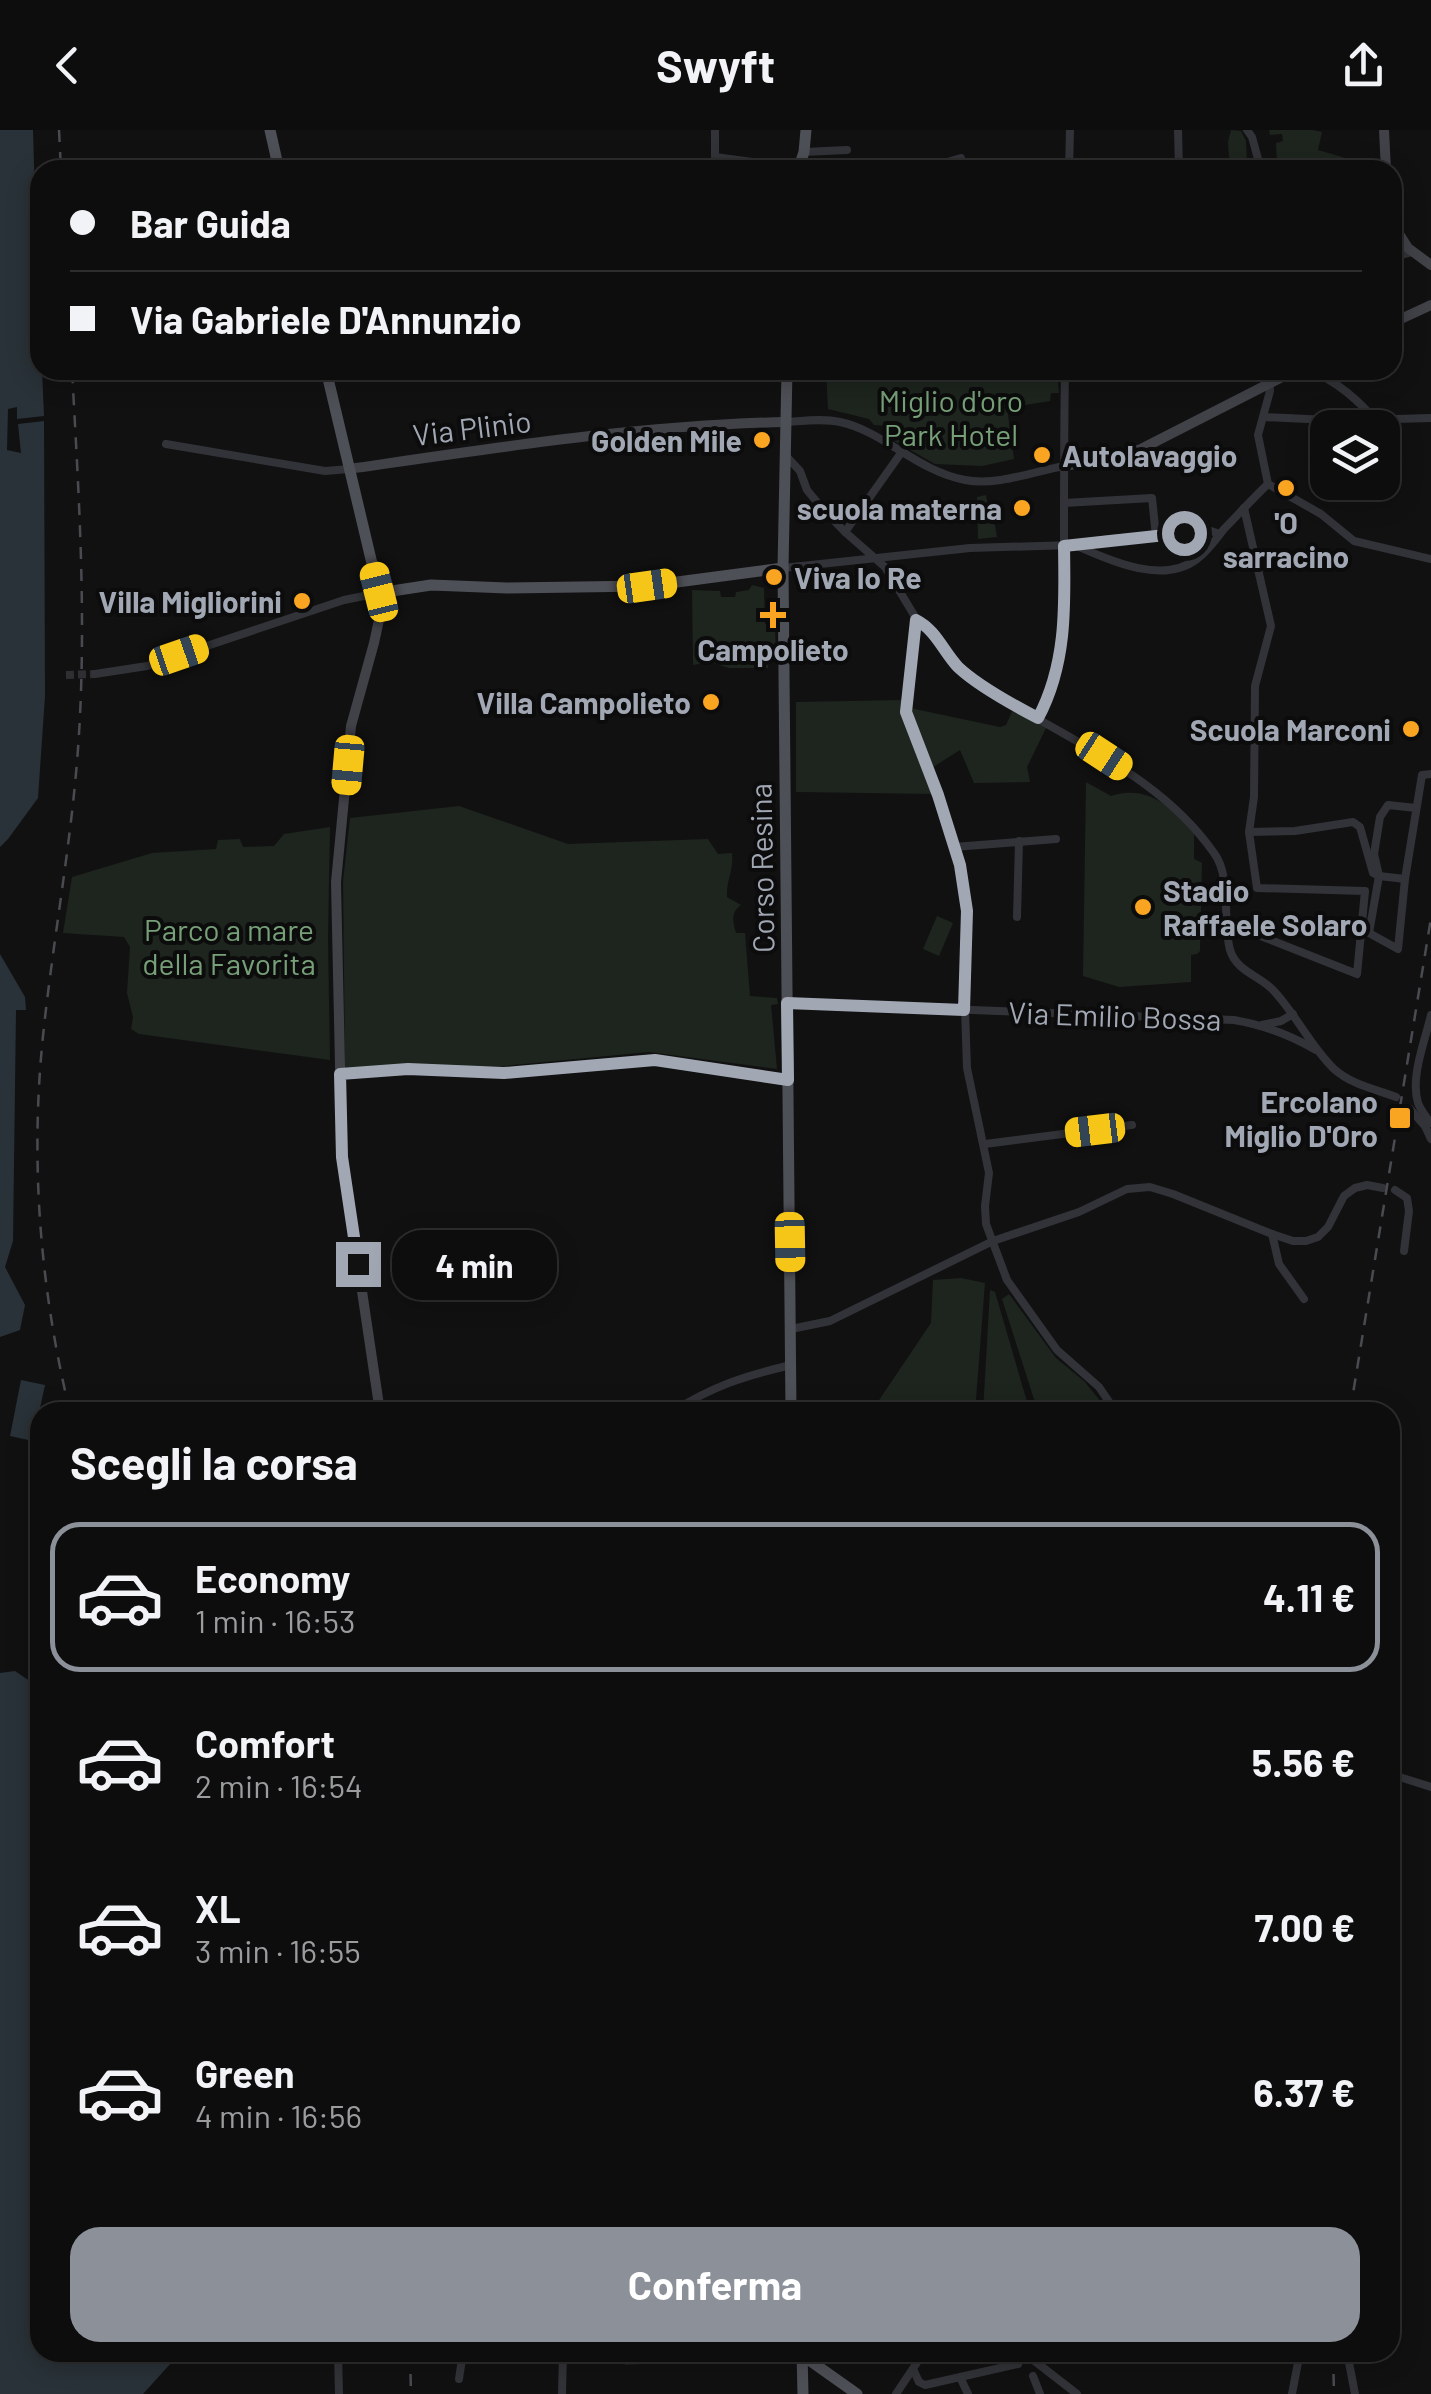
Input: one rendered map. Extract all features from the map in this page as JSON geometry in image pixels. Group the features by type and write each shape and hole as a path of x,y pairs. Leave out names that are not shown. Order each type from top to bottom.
{"main road":[{"path":"270,130 277,160"},
{"path":"801,160 806,130"},
{"path":"328,380 379,592 431,585 647,586 782,568"},
{"name":"Corso Resina","path":"788,380 782,568 791,1402"},
{"path":"802,2362 802,2394"},
{"path":"813,2362 858,2394"}],"street":[{"path":"716,130 715,157 736,160"},
{"path":"1069,160 1070,130"},
{"path":"1178,130 1179,160"},
{"path":"1247,130 1258,160"},
{"path":"1384,130 1386,160"},
{"path":"804,152 847,150"},
{"path":"954,160 961,158"},
{"path":"1402,240 1431,266"},
{"path":"1402,254 1412,252"},
{"path":"1402,318 1431,305"},
{"path":"1038,718 1060,662 1065,620 1069,545 1064,503 1065,380"},
{"path":"1270,380 1258,436 1268,484 1321,514 1354,540 1431,559"},
{"path":"786,422 838,422 862,430 941,474 978,482 1114,457 1141,448 1276,380"},
{"path":"1332,380 1367,410"},
{"path":"1264,418 1310,419"},
{"path":"1400,419 1431,418"},
{"name":"Via Plinio","path":"166,444 325,471 686,427 786,422"},
{"path":"845,532 900,453"},
{"path":"786,456 800,470 807,490 845,532 885,567 916,620 906,712 960,865 967,911 967,1068 989,1172 986,1224 1007,1280 1058,1350 1100,1387 1110,1402"},
{"path":"1069,545 1152,570 1188,565 1268,484"},
{"path":"1064,503 1152,498 1156,536"},
{"path":"1226,922 1357,974 1365,891 1256,888 1250,832 1255,686 1271,626 1244,508"},
{"path":"782,568 1021,545 1069,545 1212,531 1220,534"},
{"path":"94,674 147,666 344,600 379,592 379,620 351,726 336,882 342,1157 379,1402"},
{"path":"916,620 936,637 958,666 1008,702 1161,791 1220,863 1232,956 1240,967 1271,988 1335,1070 1396,1098"},
{"path":"1416,808 1388,805 1380,817 1374,854 1379,876 1370,933 1398,949 1422,775 1431,774"},
{"path":"1250,832 1296,831 1354,822 1360,828 1370,868 1379,876 1406,880"},
{"path":"954,847 1056,840"},
{"path":"1018,917 1019,841"},
{"name":"Via Emilio Bossa","path":"787,1003 1234,1020 1262,1025 1321,1053"},
{"path":"1431,1015 1417,1073 1416,1097 1431,1123"},
{"path":"1280,1032 1291,1029 1296,1018"},
{"name":"Via Emilio Bossa","path":"1262,1025 1296,1018"},
{"path":"340,1074 408,1069 504,1073 655,1060 788,1080"},
{"path":"1410,1109 1426,1126 1431,1139"},
{"path":"985,1144 1132,1125"},
{"path":"791,1328 830,1320 993,1241 1079,1212 1127,1189 1150,1187 1272,1234 1306,1241 1328,1228 1344,1196 1355,1188 1367,1184 1384,1188"},
{"path":"1395,1190 1407,1198 1404,1251"},
{"path":"1272,1234 1279,1264 1304,1299"},
{"path":"688,1402 728,1382 791,1365"},
{"path":"1400,1777 1431,1787"},
{"path":"338,2362 339,2394"},
{"path":"459,2379 462,2362"},
{"path":"562,2394 563,2362"},
{"path":"896,2394 917,2362"},
{"path":"1005,2362 1006,2367"},
{"path":"1035,2362 1077,2394"},
{"path":"1292,2394 1298,2362"},
{"path":"1349,2362 1355,2394"},
{"path":"914,2371 922,2385 1018,2364"},
{"path":"1034,2376 1045,2394"},
{"path":"960,2377 968,2394"}],"green space":[{"path":"1231,130 1241,131 1247,160 1231,160 1228,142"},
{"path":"1269,130 1322,132 1318,150 1352,160 1277,160 1276,143 1283,141 1282,134 1270,135"},
{"name":"Miglio d'oro Park Hotel","path":"827,380 1058,380 1059,393 1051,393 1050,401 1007,408 1014,459 982,466 935,464 889,438 889,426 874,425 869,419 828,409"},
{"path":"986,495 997,537 978,539 977,497"},
{"path":"752,585 764,588 765,624 775,624 776,658 768,659 768,668 729,668 710,662 693,665 692,590 720,591 721,597 735,597 736,592 749,590"},
{"path":"903,700 936,794 796,792 796,702"},
{"path":"1015,705 1048,724 1027,767 1030,782 974,783 960,750 930,769 910,708 1000,727 1006,725"},
{"name":"Stadio Raffaele Solaro","path":"1086,782 1111,796 1136,793 1158,800 1194,833 1194,859 1202,863 1200,951 1191,955 1191,982 1119,987 1083,976"},
{"path":"459,806 568,844 708,839 718,854 732,853 727,897 741,905 733,921 736,933 745,933 750,996 777,998 778,1004 771,1005 777,1069 649,1052 504,1066 345,1068 343,881 350,818"},
{"name":"Parco a mare della Favorita","path":"330,827 330,1060 139,1034 131,1029 133,1017 127,993 130,947 124,937 63,933 72,877 152,853 216,849 218,840 240,839 243,847 274,846 284,834"},
{"path":"937,916 953,923 939,956 923,949"},
{"path":"961,1278 985,1283 976,1402 878,1402 931,1323 933,1280"},
{"path":"990,1290 995,1292 1027,1402 984,1402"},
{"path":"1009,1294 1056,1358 1085,1382 1101,1402 1035,1402 1002,1299"},
{"path":"625,2362 674,2362 625,2365"}],"shaded area":[{"path":"0,130 33,130 30,380 42,380 44,416 17,419 17,407 8,409 7,450 21,453 18,424 44,421 45,696 38,798 0,847"},
{"path":"0,954 25,997 26,1010 16,1010 13,1241 5,1267 25,1305 20,1330 0,1337"},
{"path":"21,1380 45,1385 41,1402 30,1402 30,1440 10,1436"},
{"path":"15,1671 30,1681 30,2362 172,2362 143,2394 0,2394 0,1673"}],"tunnel":[{"path":"66,675 95,674"}],"railway":[{"path":"59,130 60,160"},
{"path":"68,1402 45,1272 38,1131 43,1036 71,821 81,702 81,560 72,380"},
{"path":"1352,1402 1431,918"},
{"path":"410,2362 411,2394"},
{"path":"1333,2362 1334,2394"}],"place":[{"name":"Golden Mile","path":"762,440"},
{"name":"Autolavaggio","path":"1042,455"},
{"name":"'O sarracino","path":"1286,488"},
{"name":"scuola materna","path":"1022,508"},
{"name":"Viva lo Re","path":"774,577"},
{"name":"Villa Migliorini","path":"302,601"},
{"name":"Campolieto","path":"773,615"},
{"name":"Villa Campolieto","path":"711,702"},
{"name":"Scuola Marconi","path":"1411,729"},
{"name":"Stadio Raffaele Solaro","path":"1143,907"},
{"name":"Ercolano Miglio D'Oro","path":"1400,1118"}],"route":[{"path":"358,1264 342,1157 340,1074 408,1069 504,1073 655,1060 788,1080 787,1003 964,1010 967,911 960,865 906,712 916,620 936,637 958,666 1038,718 1060,662 1065,620 1064,546 1184,533"}]}
